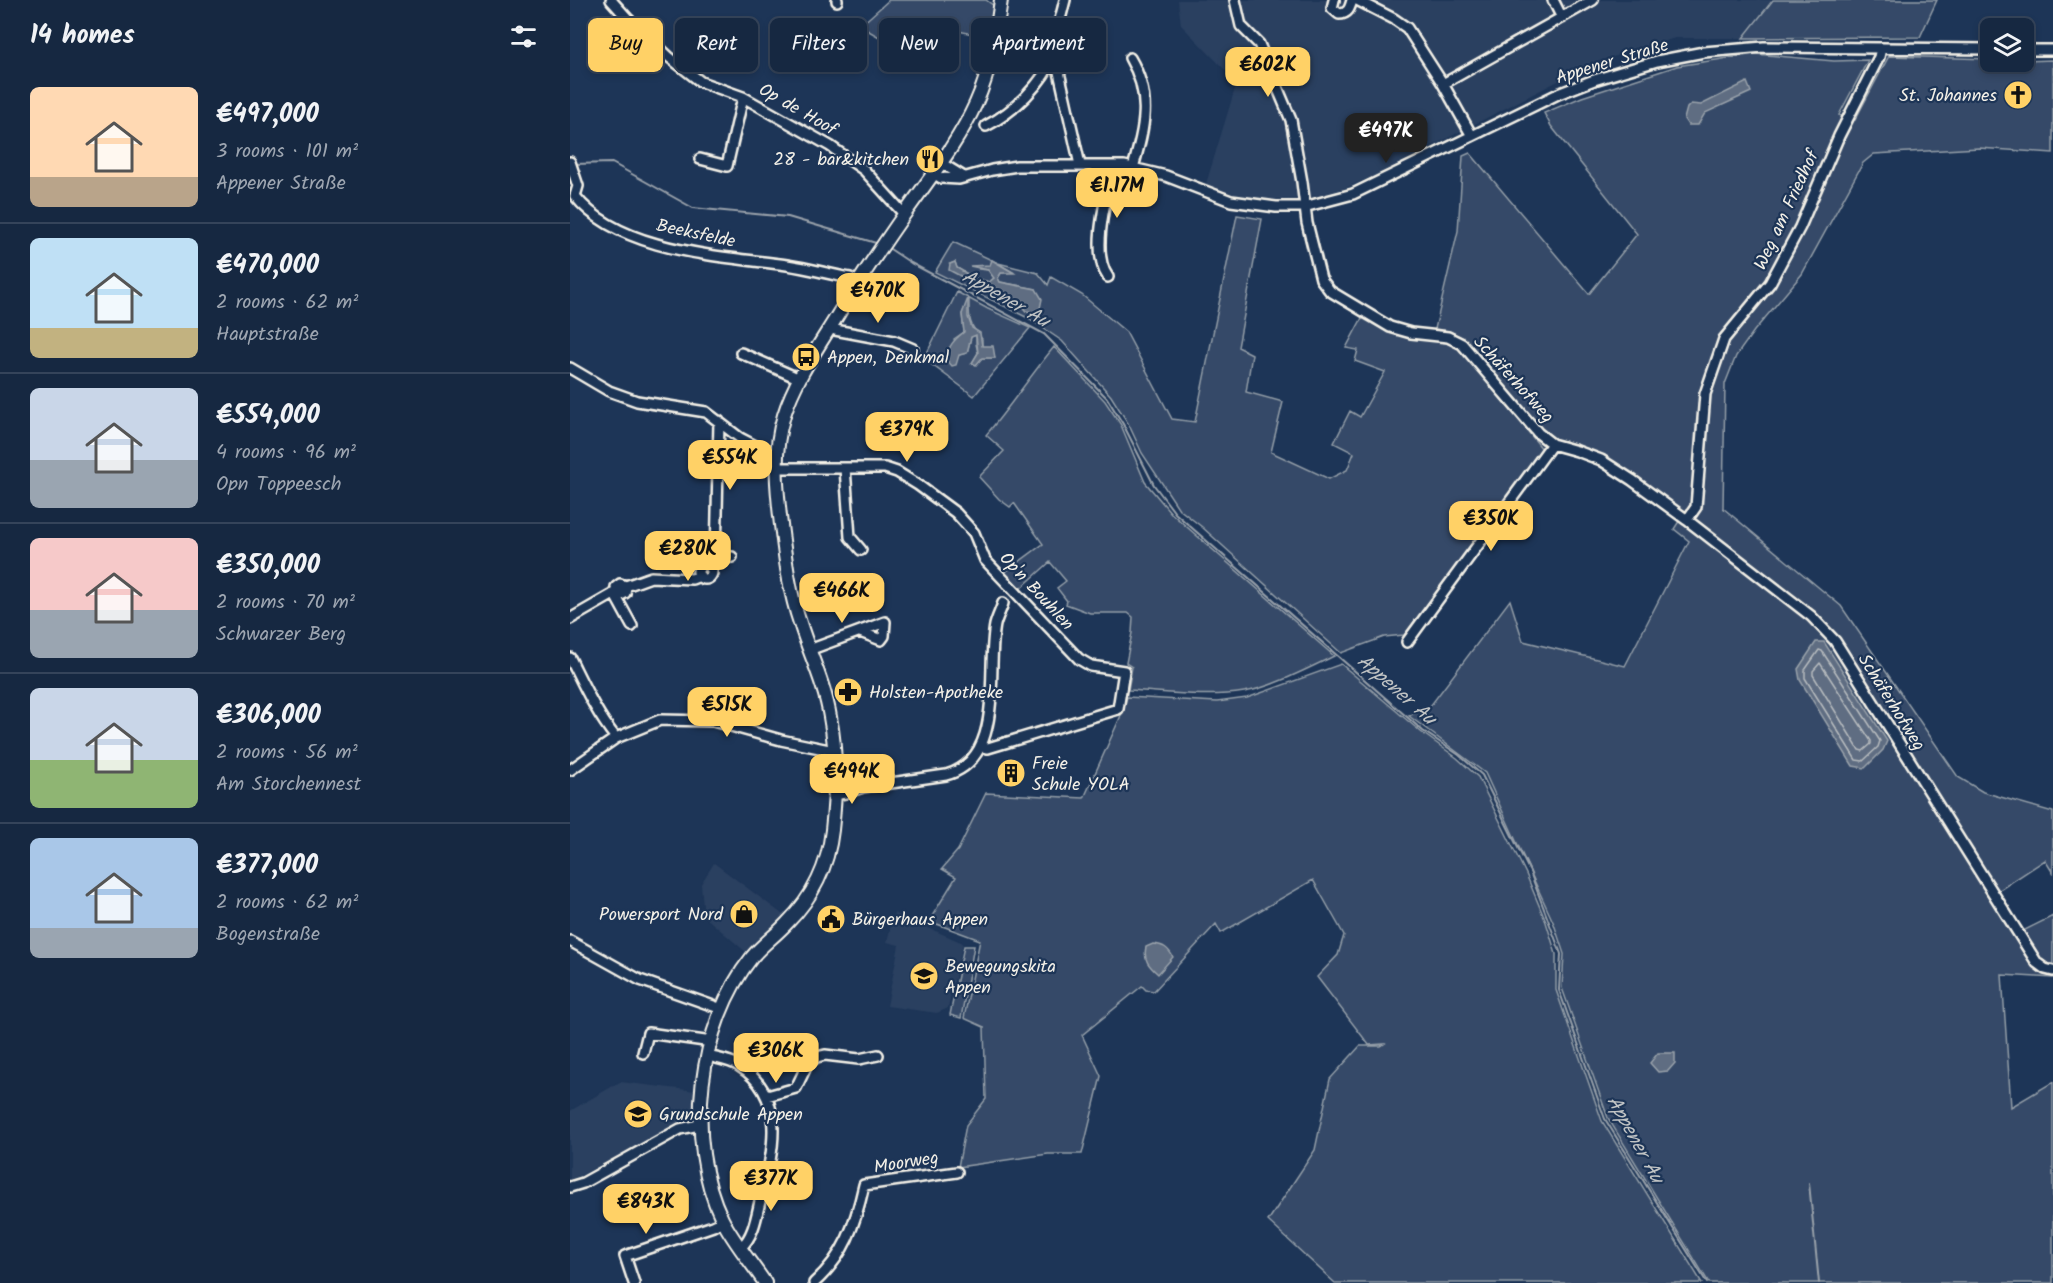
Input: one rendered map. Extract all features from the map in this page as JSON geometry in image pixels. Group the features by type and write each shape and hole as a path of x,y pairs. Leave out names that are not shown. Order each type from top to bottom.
{"main road":[{"path":"765,1283 723,1221 708,1178 699,1125 701,1089 722,1009 734,982 750,959 806,903 818,881 829,851 833,819 834,751 827,702 789,582 776,468 784,414 800,379 858,282 965,125 981,90 991,58 1001,0"}],"street":[{"name":"Op de Hoof","path":"611,0 669,57 701,81 743,97 831,146 864,170 904,214"},
{"path":"1060,18 1065,0"},
{"name":"Schäferhofweg","path":"1235,0 1241,26 1259,44 1291,120 1304,207 1321,279 1330,291 1390,327 1411,333 1448,337 1462,344 1538,433 1552,444 1601,460 1632,480 1688,520 1810,616 1835,641 2037,963 2053,971"},
{"path":"1334,0 1332,8 1339,14 1348,10 1352,0"},
{"path":"1357,0 1407,28 1443,84 1472,136"},
{"path":"1553,0 1566,16"},
{"path":"1443,84 1593,0"},
{"name":"Appener Straße","path":"1304,207 1353,195 1558,94 1594,80 1657,61 1704,52 1764,47 1980,49"},
{"name":"Weg am Friedhof","path":"1688,520 1696,507 1705,394 1724,339 1770,283 1796,234 1839,136 1879,57 1881,48"},
{"path":"2034,50 2053,50"},
{"path":"1130,58 1143,89 1145,110 1143,131 1132,168"},
{"path":"986,126 1034,88 1046,72"},
{"path":"1059,72 1080,165"},
{"path":"700,159 727,166 743,97"},
{"name":"Beeksfelde","path":"570,162 578,186 572,197 599,220 638,238 706,255 790,265 858,282"},
{"path":"937,168 941,178 966,178 1005,167 1080,165 1132,168 1166,176 1231,201 1261,206 1304,207"},
{"path":"1108,278 1101,264 1101,242 1113,166"},
{"path":"830,327 835,330 894,341 913,349"},
{"path":"741,353 800,379"},
{"path":"570,368 609,391 637,401 706,412 740,438 777,455"},
{"path":"632,626 615,593 616,587 620,584 626,586 651,576 710,578 713,563 719,421"},
{"path":"1407,642 1552,444"},
{"name":"Op'n Bouhlen","path":"776,468 885,468 897,472 956,513 974,533 985,560 1079,659 1091,666 1124,671 1118,709 988,748 982,747"},
{"path":"846,468 850,537 861,550"},
{"path":"713,563 732,557"},
{"path":"570,619 615,593"},
{"path":"834,795 845,794 863,787 953,773 973,759 982,747 987,730 995,624 1004,603"},
{"path":"809,650 860,632"},
{"path":"570,658 586,692 616,738"},
{"path":"570,770 616,738 660,720 705,720 722,723 781,740 834,751"},
{"path":"834,782 853,783 863,787"},
{"path":"570,941 640,980 722,1009"},
{"path":"643,1053 648,1033 712,1042"},
{"path":"767,1096 796,1088 808,1064 817,1057 859,1059 878,1054"},
{"path":"708,1056 738,1066 756,1082 767,1096 773,1118 773,1146 764,1186 749,1239 741,1247"},
{"path":"570,1187 583,1183 680,1129 699,1125"},
{"name":"Moorweg","path":"814,1283 835,1260 848,1240 864,1185 957,1172"},
{"path":"634,1283 626,1256 723,1221"}],"shaded area":[{"path":"889,0 986,0 994,6 992,18 971,18 971,34 959,31 959,18 879,18 879,37 867,30 867,20"},
{"path":"1178,0 1773,0 1743,38 1675,38 1593,63 1378,174 1343,189 1302,200 1263,199 1236,195 1206,184 1237,82 1181,25"},
{"path":"1773,0 1937,0 1920,37 1743,38"},
{"path":"1755,54 1834,61 1868,60 1839,115 1855,120 1889,56 1980,59 1980,72 2034,72 2034,61 2053,60 2053,153 1979,148 1874,154 1863,163 1802,274 1736,356 1725,384 1723,508 1841,606 1958,777 1983,792 2053,812 2053,873 2045,860 1998,891 2023,931 2053,916 2053,978 2002,975 2011,1107 2053,1082 2053,1283 1709,1283 1608,1118 1562,988 1564,954 1554,924 1485,773 1409,716 1431,705 1510,600 1523,641 1625,666 1689,541 1674,529 1685,512 1603,456 1578,445 1556,440 1541,429 1464,338 1449,331 1435,329 1458,231 1463,156 1470,153 1589,294 1637,234 1551,126 1544,113 1582,97 1677,66"},
{"path":"1237,215 1262,219 1238,347 1252,354 1246,392 1283,402 1271,452 1329,479 1347,470 1354,453 1334,443 1350,411 1360,417 1385,372 1355,361 1358,350 1346,348 1362,318 1384,330 1404,337 1439,340 1460,348 1543,450 1404,635 1384,637 1341,653 1202,527 1179,509 1142,453 1128,423 1111,396 1062,341 1028,318 935,272 953,242 992,260 991,265 978,269 988,270 994,278 989,282 974,278 957,268 955,262 950,264 992,290 1020,304 1026,311 1039,313 1036,289 1000,282 998,278 1001,273 1013,272 994,261 1038,273 1048,285 1051,277 1082,295 1126,332 1172,419 1195,422"},
{"path":"957,292 969,298 962,314 964,332 954,339 959,355 967,353 971,337 976,335 978,353 972,363 982,358 994,358 982,347 982,339 972,325 969,316 969,299 1030,328 974,396 924,359"},
{"path":"1054,347 1105,401 1121,425 1145,482 1171,513 1334,656 1277,682 1244,692 1201,695 1128,690 1132,667 1126,663 1133,617 1128,613 1090,613 1066,604 1067,601 1057,588 1066,581 1050,562 1020,589 1004,573 1043,544 1014,503 1010,507 999,499 979,477 1004,451 986,435"},
{"path":"1341,664 1478,777 1526,874 1546,922 1556,954 1556,990 1602,1121 1702,1283 1335,1283 1268,1221 1315,1150 1330,1079 1360,1046 1384,1044 1369,1045 1317,977 1338,955 1344,935 1313,880 1221,933 1216,924 1154,991 1146,990 1142,986 1082,1035 1101,1076 1082,1154 1048,1154 958,1167 966,1125 986,1099 984,1027 964,1018 980,940 929,921 956,877 942,869 958,850 986,793 1084,798 1123,711 1127,697 1217,702 1247,698"},
{"path":"714,863 786,917 747,953 704,916 701,884"},
{"name":"Bewegungskita Appen","path":"894,913 963,943 948,1008 937,1013 887,1006 899,945 887,942"},
{"path":"964,946 974,946 961,1018 950,1015"},
{"path":"620,1082 696,1091 690,1116 674,1127 570,1179 570,1111"}],"water":[{"path":"1747,82 1751,92 1705,113 1698,125 1688,125 1684,119 1687,108 1691,104 1701,105"},
{"path":"992,260 1014,273 1001,273 998,278 1000,282 1036,289 1042,299 1039,313 1026,311 1020,304 1005,300 992,290 985,289 949,270 950,264 955,262 957,268 974,278 989,282 994,278 988,270 970,266 990,265"},
{"path":"968,298 968,317 972,328 980,333 982,346 993,346 995,358 982,358 976,365 972,363 978,353 976,335 971,337 967,353 959,355 956,365 952,366 946,359 947,354 952,344 964,332 962,314"},
{"path":"1816,642 1824,642 1887,741 1883,750 1865,768 1853,766 1800,680 1798,669"},
{"path":"1153,944 1165,948 1173,957 1158,974 1149,965 1145,956 1146,947"},
{"path":"1658,1053 1675,1053 1675,1063 1668,1071 1658,1072 1650,1063"}],"waterway":[{"name":"Appener Au","path":"573,164 612,163 693,208 788,217 876,243"},
{"name":"Appener Au","path":"890,249 911,263 1044,334 1107,398 1154,485 1175,513 1423,731 1459,755 1482,775 1530,872 1561,954 1559,990 1605,1119 1707,1283"},
{"path":"1809,1183 1819,1283"}],"place":[{"name":"St. Johannes","path":"2018,95"},
{"name":"28 - bar&kitchen","path":"930,159"},
{"name":"Appen, Denkmal","path":"806,357"},
{"name":"Holsten-Apotheke","path":"848,692"},
{"name":"Freie Schule YOLA","path":"1011,773"},
{"name":"Powersport Nord","path":"744,914"},
{"name":"Bürgerhaus Appen","path":"831,919"},
{"name":"Bewegungskita Appen","path":"924,976"},
{"name":"Grundschule Appen","path":"638,1114"}]}
